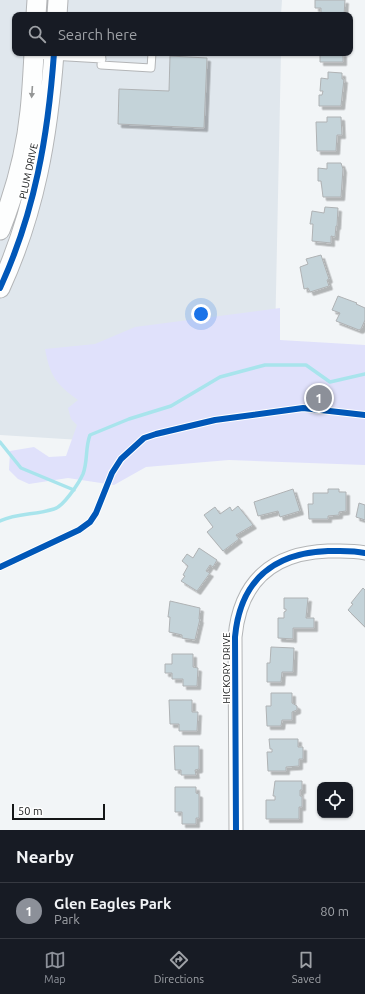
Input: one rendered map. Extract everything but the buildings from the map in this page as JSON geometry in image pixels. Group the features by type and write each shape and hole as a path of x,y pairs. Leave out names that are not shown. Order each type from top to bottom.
{"street":[{"path":"36,12 37,0"},
{"path":"57,12 58,0"},
{"name":"PLUM DRIVE","path":"0,230 16,182 24,146 30,112 34,56"},
{"name":"PLUM DRIVE","path":"0,288 20,242 37,183 50,108 54,56"},
{"name":"HICKORY DRIVE","path":"236,830 235,637 236,621 241,605 249,590 259,577 273,566 288,558 303,553 316,552 343,551 365,553"}],"lane":[{"path":"102,56 101,65 151,68 152,56"}],"shaded area":[{"path":"0,0 282,0 281,12 12,12 12,56 281,56 275,340 129,443 0,435"},
{"path":"280,308 280,340 365,345 365,465 229,460 146,467 114,485 68,478 29,484 18,479 9,470 10,451 34,447 49,457 66,456 77,425 71,419 68,408 78,400 64,389 55,379 49,366 45,349 95,344 135,327"}],"waterway":[{"path":"0,521 6,518 47,511 62,504 74,489 83,474 90,435 129,419 171,406 220,377 265,365 306,365 330,382 365,374"},
{"path":"0,442 21,468 74,490"}],"cycle path":[{"path":"0,288 22,231 38,173 44,144 54,56"},
{"path":"0,567 79,530 90,522 96,513 112,473 121,459 144,438 215,420 303,408 365,415"},
{"path":"236,830 235,637 238,617 244,600 252,586 263,574 276,564 291,557 308,553 328,551 351,551 365,553"}],"place":[{"name":"Glen Eagles Park","path":"319,398"}]}
